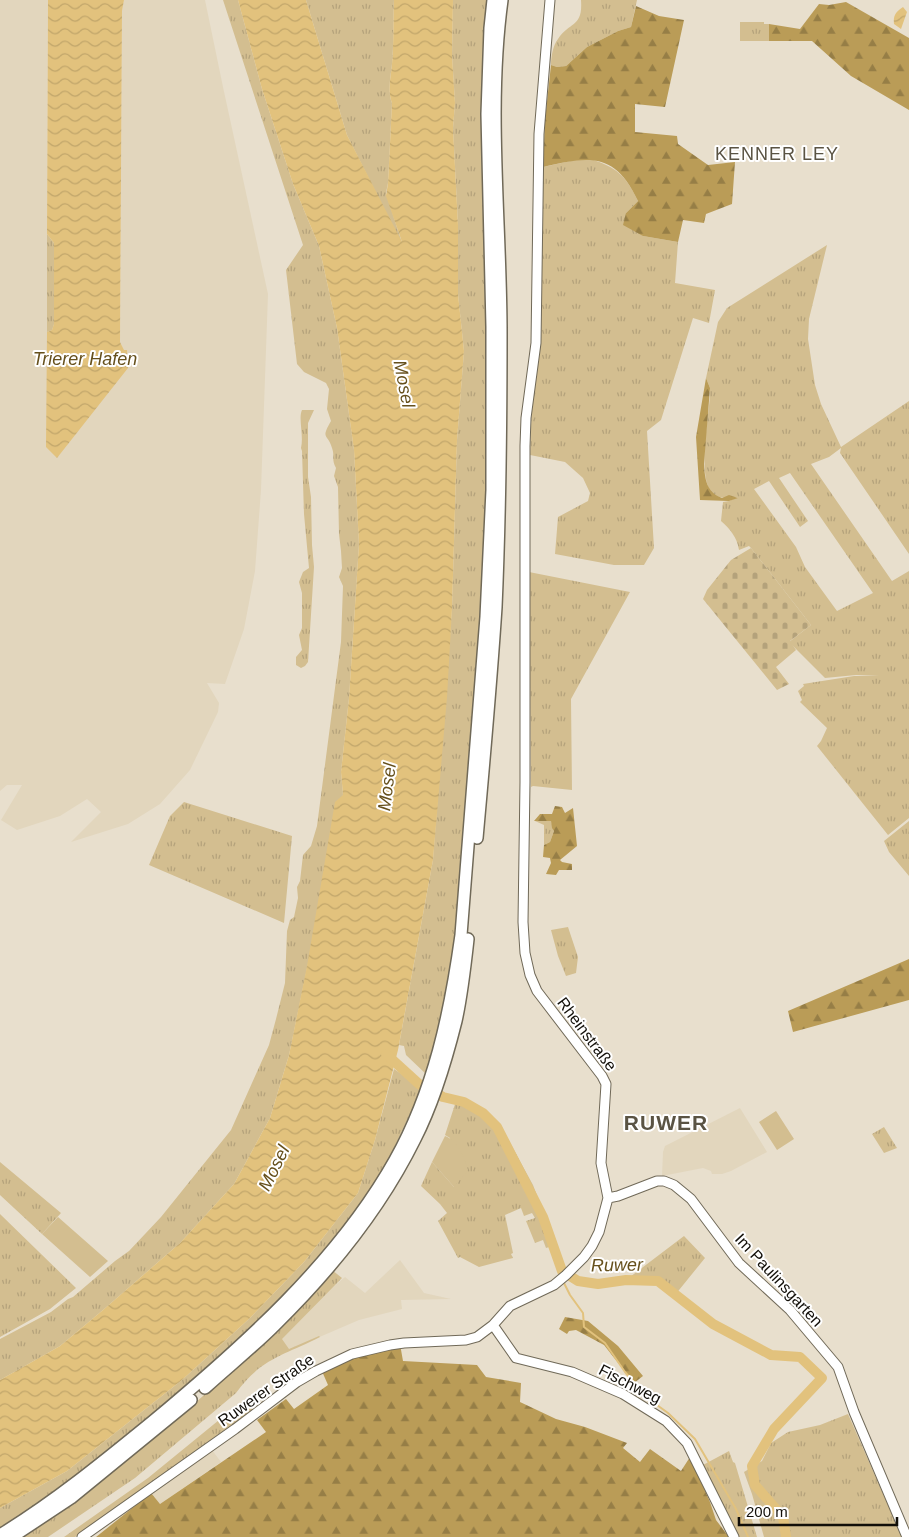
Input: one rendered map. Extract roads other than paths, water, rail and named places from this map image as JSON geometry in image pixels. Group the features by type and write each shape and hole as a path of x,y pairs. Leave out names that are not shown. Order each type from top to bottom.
{"highway":[{"path":"438,1072 454,986 461,934 486,617 492,490 487,81 490,28 494,0"},
{"path":"12,1537 70,1498 119,1460 204,1388 275,1325 326,1270 378,1202 401,1167 438,1072 456,1018 468,937 495,616 501,433 501,322 496,78 502,0"},
{"path":"0,1534 68,1489 115,1452 200,1382 273,1314 320,1264 366,1205 395,1161 423,1111"}],"main road":[{"name":"Rheinstraße","path":"550,0 539,134 536,343 526,418 525,446 525,827 523,922 524,953 537,991 602,1076 606,1084 601,1163 608,1198 599,1232 584,1257"},
{"name":"Im Paulinsgarten","path":"608,1198 661,1180 670,1183 684,1193 698,1208 739,1263 790,1310 835,1362 843,1376 854,1412 908,1537"},
{"name":"Ruwerer Straße","path":"82,1537 316,1371 352,1354 390,1345 460,1341 482,1335 493,1326 510,1306 554,1285 584,1257"},
{"name":"Fischweg","path":"493,1326 516,1358 572,1372 623,1394 666,1421 687,1444 734,1537"}],"water":[{"name":"Trierer Hafen","path":"48,0 124,0 122,11 120,342 124,350 127,350 128,368 57,458 46,447 47,332 52,330 54,324 54,243 47,234"},
{"name":"Mosel","path":"238,0 306,0 347,135 402,242 386,196 392,103 390,89 393,56 394,0 453,0 452,55 455,103 453,128 458,225 458,294 464,351 457,440 452,609 447,697 433,860 398,1050 375,1140 358,1193 304,1262 250,1318 182,1380 67,1471 0,1508 0,1380 60,1346 180,1243 234,1184 270,1118 289,1055 307,966 335,802 343,795 341,772 349,698 359,544 354,450 337,328 319,246 293,184 262,89"},
{"path":"903,7 907,12 901,29 894,24 894,18"}],"waterway":[{"name":"Ruwer","path":"386,1054 419,1084 443,1097 464,1102 483,1113 497,1127 543,1217 562,1271 578,1281 598,1284 626,1280 658,1281 713,1324 771,1355 800,1357 822,1378 774,1429 752,1466 755,1485 783,1517 786,1537"},
{"path":"563,1281 583,1313 584,1327 605,1343 625,1372 646,1397 668,1413 695,1439 736,1509 748,1537"}],"district":[{"name":"KENNER LEY","path":"777,154"},
{"name":"RUWER","path":"666,1122"}]}
